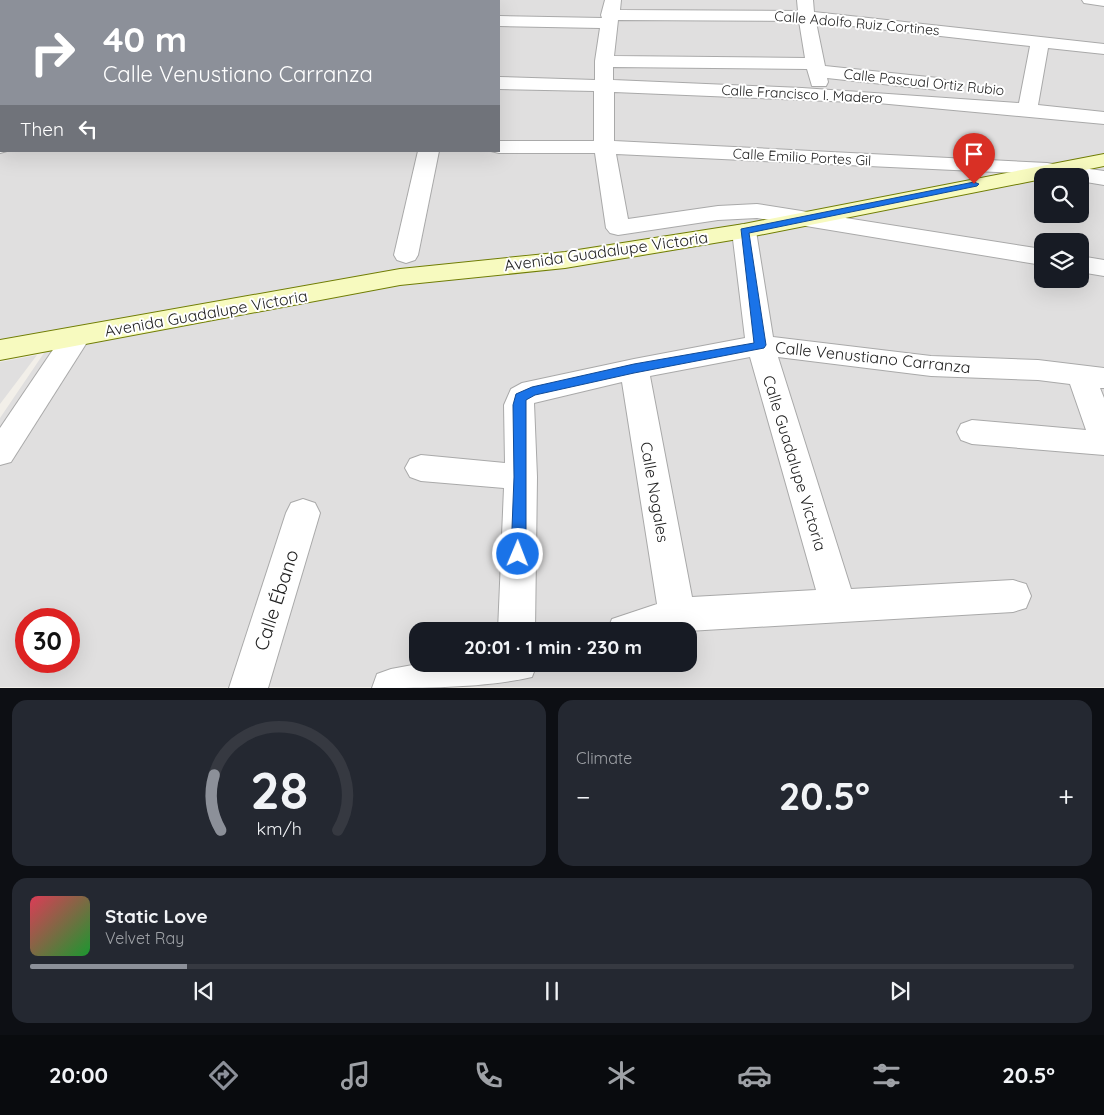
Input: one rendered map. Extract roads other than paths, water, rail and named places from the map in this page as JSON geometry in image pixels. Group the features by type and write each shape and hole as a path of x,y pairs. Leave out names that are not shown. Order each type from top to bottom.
{"street":[{"path":"1090,0 1104,2"},
{"path":"805,8 820,93"},
{"name":"Calle Adolfo Ruiz Cortines","path":"500,21 610,13 805,8 1104,49"},
{"path":"610,13 604,60 604,147 618,228 757,211 810,218 1034,256"},
{"path":"1030,102 1040,41"},
{"name":"Calle Pascual Ortiz Rubio","path":"604,60 817,68 1030,102"},
{"name":"Calle Francisco I. Madero","path":"500,83 1030,102 1104,118"},
{"name":"Calle Emilio Portes Gil","path":"500,147 604,147 1034,169"},
{"path":"406,255 429,152"},
{"name":"Avenida Guadalupe Victoria","path":"1058,168 1104,160"},
{"name":"Avenida Guadalupe Victoria","path":"0,350 400,277 565,260 744,231 1034,173"},
{"name":"Calle Emilio Portes Gil","path":"1089,176 1104,178"},
{"name":"Calle Guadalupe Victoria","path":"744,231 760,345 838,606"},
{"path":"1089,266 1104,268"},
{"path":"0,453 77,336"},
{"name":"Calle Venustiano Carranza","path":"521,477 519,405 521,397 532,391 760,345 931,366 1038,370 1092,377"},
{"name":"Calle Nogales","path":"634,369 677,615"},
{"path":"1092,377 1104,438"},
{"path":"972,432 1104,443"},
{"path":"421,468 521,477 517,622"},
{"name":"Calle Ébano","path":"248,688 303,513"},
{"path":"654,622 677,615 925,603 1013,596"},
{"path":"392,688 454,672"}]}
